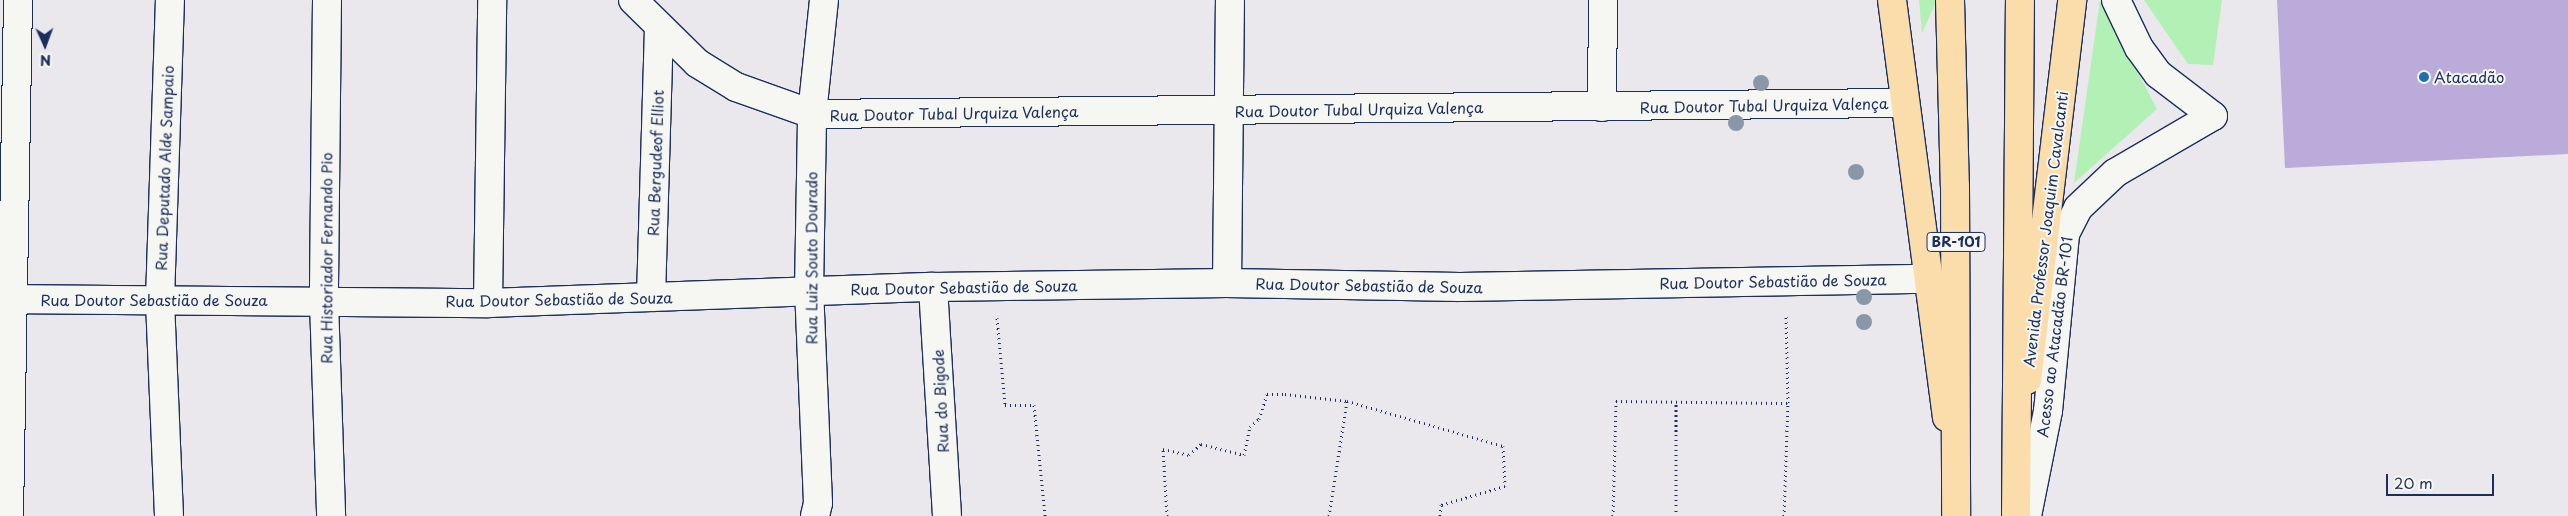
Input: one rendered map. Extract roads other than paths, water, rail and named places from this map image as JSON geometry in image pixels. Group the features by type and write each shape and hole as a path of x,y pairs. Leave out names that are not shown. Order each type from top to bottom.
{"main road":[{"path":"1892,0 1927,279 1956,484"},
{"name":"BR-101","path":"1950,0 1956,516"},
{"name":"Avenida Professor Joaquim Cavalcanti","path":"2016,516 2020,0"},
{"name":"Avenida Professor Joaquim Cavalcanti","path":"2017,458 2072,0"}],"street":[{"path":"0,1 6,0"},
{"path":"9,516 6,299 18,0"},
{"name":"Rua Deputado Alde Sampaio","path":"169,516 160,300 170,0"},
{"name":"Rua Historiador Fernando Pio","path":"328,0 324,301 331,516"},
{"path":"488,303 492,0"},
{"path":"634,0 659,28 697,63 736,87 812,114"},
{"name":"Rua Luiz Souto Dourado","path":"815,516 809,291 812,114 824,0"},
{"path":"1227,283 1230,0"},
{"path":"1602,107 1603,0"},
{"name":"Acesso ao Atacadão BR-101","path":"2027,516 2048,411 2065,234 2078,208 2115,173 2213,116 2158,74 2139,48 2116,0"},
{"name":"Rua Bergudeof Elliot","path":"651,297 659,28"},
{"name":"Rua Doutor Tubal Urquiza Valença","path":"812,114 1905,103"},
{"name":"Rua Doutor Sebastião de Souza","path":"6,299 488,303 934,287 1227,283 1460,287 1927,279"},
{"name":"Rua do Bigode","path":"934,287 947,516"}],"place":[{"name":"Atacadão","path":"2424,77"}]}
